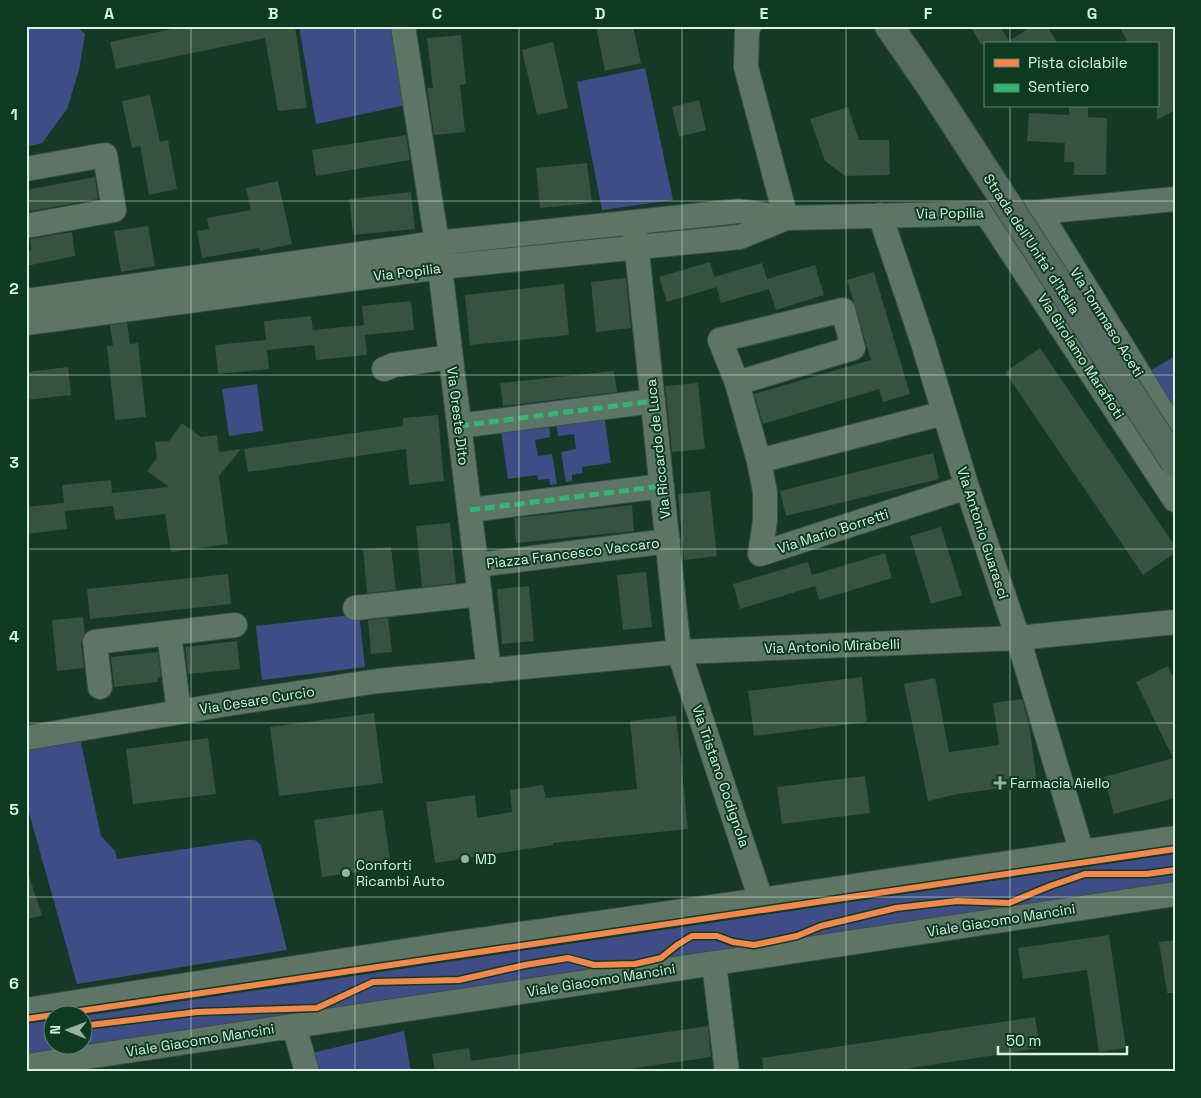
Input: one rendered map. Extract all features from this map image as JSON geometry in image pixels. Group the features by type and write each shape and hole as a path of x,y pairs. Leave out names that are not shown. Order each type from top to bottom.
{"main road":[{"name":"Strada dell'Unita' d'Italia","path":"894,31 1175,462"}],"street":[{"name":"Via Oreste Dito","path":"403,26 437,243 489,670"},
{"path":"749,26 747,32 746,67 786,218"},
{"path":"26,169 105,155 114,210 26,226"},
{"name":"Via Popilia","path":"26,301 437,243 739,210 786,218 1038,212 1175,199"},
{"name":"Via Tommaso Aceti","path":"1038,212 1175,432"},
{"name":"Via Girolamo Marafioti","path":"986,213 1175,500"},
{"name":"Via Antonio Guarasci","path":"880,215 923,344 967,487 1018,638 1082,853"},
{"name":"Via Popilia","path":"26,323 440,267 740,236 786,218"},
{"name":"Via Riccardo de Luca","path":"634,221 679,652"},
{"name":"Via Mario Borretti","path":"737,383 853,348 843,310 720,340 737,383 759,461 764,492 765,521 760,554 967,487"},
{"path":"384,369 394,365 450,356"},
{"path":"459,426 653,400"},
{"path":"759,461 944,413"},
{"path":"470,510 662,486"},
{"name":"Piazza Francesco Vaccaro","path":"477,565 668,542"},
{"path":"355,608 480,594"},
{"name":"Via Antonio Mirabelli","path":"489,670 679,652 1018,638 1175,622"},
{"path":"100,687 95,642 235,625"},
{"path":"169,633 179,712"},
{"name":"Via Tristano Codignola","path":"679,652 761,900"},
{"name":"Via Cesare Curcio","path":"27,735 378,682 489,670"},
{"path":"26,1010 433,947 1175,838"},
{"name":"Viale Giacomo Mancini","path":"26,1066 1175,894"},
{"path":"714,963 727,1072"},
{"path":"294,1026 307,1072"}],"shaded area":[{"path":"26,26 76,26 85,34 79,70 67,109 42,143 26,147"},
{"path":"299,26 403,26 415,103 316,124"},
{"path":"645,68 673,200 602,210 577,82"},
{"path":"1175,356 1175,412 1148,372"},
{"path":"257,384 263,431 229,436 222,389"},
{"path":"604,415 611,463 582,467 583,473 572,475 572,481 566,482 561,452 576,449 574,434 558,436 556,422"},
{"path":"549,424 550,437 535,440 538,456 552,454 557,484 550,485 549,479 538,480 537,475 508,479 501,431"},
{"path":"359,614 365,667 262,680 256,626"},
{"path":"80,738 101,836 115,851 117,859 246,840 257,841 261,846 287,950 77,984 26,802 26,748"},
{"path":"1175,854 1175,889 92,1049 92,1015"},
{"path":"42,1022 42,1056 46,1056 26,1059 26,1024"},
{"path":"404,1031 411,1072 318,1072 312,1053"}],"building":[{"path":"186,26 295,26 307,108 278,111 265,38 116,69 110,42"},
{"path":"596,26 633,26 641,63 605,71"},
{"path":"970,26 1000,26 1009,41 1032,26 1047,26 1057,42 984,42 984,44 981,44"},
{"path":"1119,26 1175,26 1175,110 1157,120 1158,42 1128,42"},
{"path":"461,35 466,84 460,85 465,132 434,135 427,88 433,88 427,38"},
{"path":"553,42 568,108 537,115 522,50"},
{"path":"150,95 160,142 168,140 177,189 149,195 140,146 132,148 122,101"},
{"path":"699,100 706,130 679,137 672,107"},
{"path":"848,107 859,140 889,140 890,175 845,176 825,161 810,119"},
{"path":"1069,108 1088,108 1088,117 1107,118 1106,175 1074,175 1074,162 1064,162 1065,143 1027,141 1029,113 1069,115"},
{"path":"406,135 410,160 316,176 312,150"},
{"path":"587,163 592,203 540,208 536,168"},
{"path":"95,177 98,199 26,212 26,190"},
{"path":"278,181 292,244 260,251 259,248 202,258 197,231 209,229 207,218 251,210 246,188"},
{"path":"411,192 415,229 353,235 349,199"},
{"path":"148,226 155,266 121,272 114,231"},
{"path":"72,232 75,256 26,266 26,251 31,250 30,239"},
{"path":"710,262 717,287 667,302 659,277"},
{"path":"762,263 767,279 815,265 824,295 776,310 769,289 721,303 714,277"},
{"path":"874,272 910,394 883,402 879,389 763,424 754,394 871,360 847,280"},
{"path":"626,278 631,328 596,332 591,282"},
{"path":"564,284 569,335 470,345 465,295"},
{"path":"411,301 414,330 365,335 367,355 316,360 314,345 267,350 264,321 311,316 313,330 364,325 362,306"},
{"path":"127,323 130,344 138,343 146,417 115,420 107,346 113,346 110,325"},
{"path":"266,340 269,369 218,374 215,345"},
{"path":"1040,348 1175,546 1175,553 1143,575 1005,372"},
{"path":"68,367 71,395 26,400 26,372"},
{"path":"614,371 617,392 503,406 500,383"},
{"path":"698,383 705,449 672,452 665,386"},
{"path":"438,415 444,481 409,485 406,449 248,472 244,449 403,426 403,418"},
{"path":"182,423 201,437 217,435 219,452 241,449 219,476 228,544 171,552 165,514 115,520 113,506 65,511 67,529 26,534 26,507 64,503 62,485 111,480 112,493 169,487 147,471 157,458 155,442 169,441"},
{"path":"933,453 939,479 786,516 780,491"},
{"path":"710,491 717,556 684,560 678,494"},
{"path":"632,505 634,531 516,543 514,518"},
{"path":"450,523 456,583 422,587 416,526"},
{"path":"941,527 962,595 931,604 910,536"},
{"path":"391,547 396,590 367,593 363,549"},
{"path":"885,553 892,578 819,600 812,575"},
{"path":"808,562 815,586 740,609 733,584"},
{"path":"646,572 652,627 623,630 617,575"},
{"path":"228,574 231,604 90,619 87,589"},
{"path":"529,586 534,641 502,644 497,589"},
{"path":"83,617 85,634 81,644 84,668 57,671 52,620"},
{"path":"388,618 392,652 371,654 368,620"},
{"path":"237,641 240,669 188,674 185,647"},
{"path":"158,652 161,677 157,678 158,682 114,687 111,657"},
{"path":"1168,666 1175,680 1175,798 1114,814 1104,777 1173,758 1136,682"},
{"path":"862,677 867,722 754,736 748,691"},
{"path":"935,678 949,752 999,745 993,703 1022,699 1029,723 1037,783 958,794 928,801 904,684"},
{"path":"374,713 383,783 279,796 270,727"},
{"path":"676,716 688,829 553,843 553,845 435,863 426,802 475,795 477,818 512,812 510,790 543,785 546,798 637,789 630,721"},
{"path":"208,738 216,794 133,804 126,749"},
{"path":"865,776 870,813 782,824 777,787"},
{"path":"383,810 391,867 322,877 314,820"},
{"path":"26,876 29,876 42,915 26,920"},
{"path":"1109,935 1126,1048 1099,1052 1087,970 1023,979 1018,948"},
{"path":"1175,940 1175,993 1167,993 1159,942"},
{"path":"1035,1017 1040,1048 886,1072 764,1072 762,1058"},
{"path":"708,1026 711,1057 609,1072 435,1072 432,1054 469,1048 471,1061"}],"marked path":[{"path":"459,426 653,401"},
{"path":"470,510 662,486"}],"cycle path":[{"path":"26,1019 1175,849"},
{"path":"92,1025 197,1012 317,1008 373,982 459,980 525,965 568,958 594,965 635,964 661,958 692,936 717,936 733,942 754,945 797,936 821,926 896,908 957,901 1009,903 1085,874 1147,874 1175,870"}],"place":[{"name":"Farmacia Aiello","path":"1000,783"},
{"name":"MD","path":"465,859"},
{"name":"Conforti Ricambi Auto","path":"346,873"}]}
